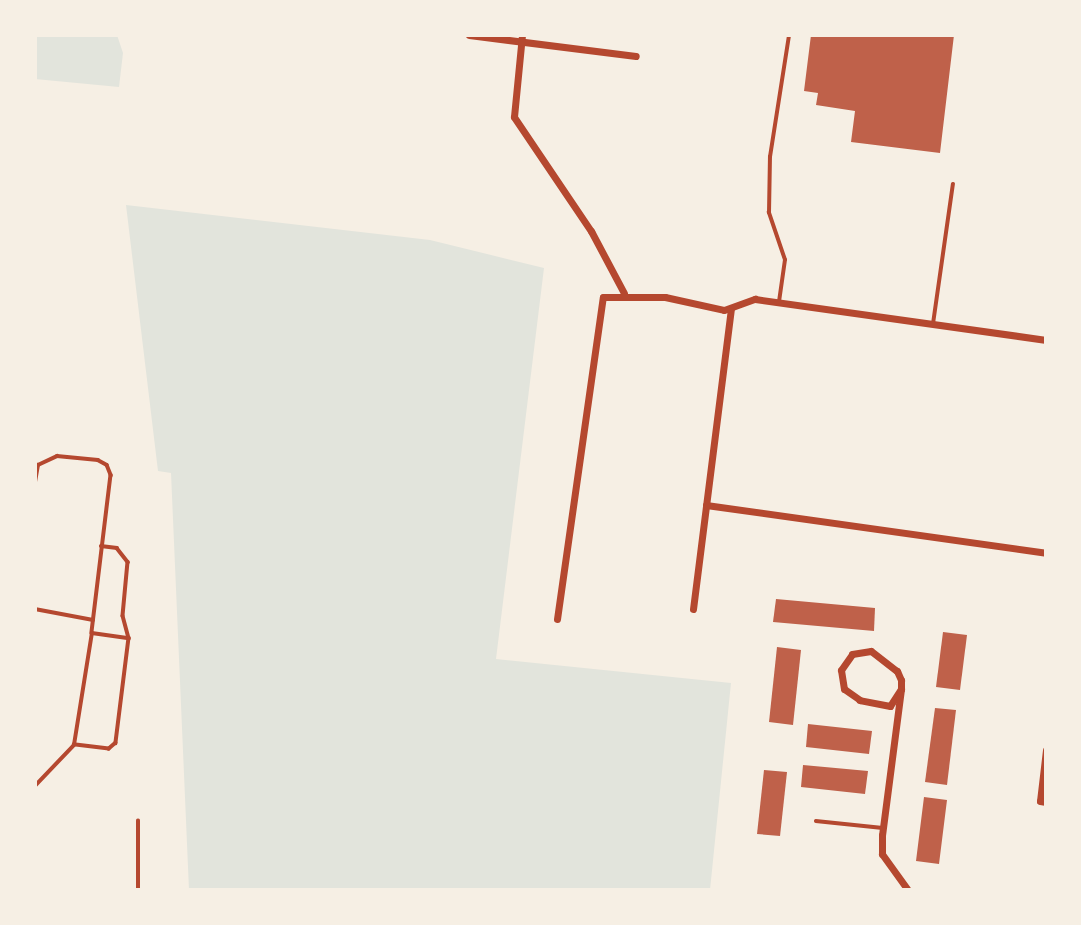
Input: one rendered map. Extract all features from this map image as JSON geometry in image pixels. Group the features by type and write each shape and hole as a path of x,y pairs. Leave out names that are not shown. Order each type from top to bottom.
{"street":[{"path":"469,35 522,38 636,56"},
{"path":"522,38 514,117 591,230 624,293"},
{"path":"557,619 598,312 603,297 624,293 687,299 716,309 755,299 933,327 1046,340"},
{"path":"692,609 731,307"},
{"path":"706,505 1046,553"},
{"path":"901,690 890,706 860,700 844,689 841,670 852,654 871,651 897,671 901,690 883,828 883,861 904,880 908,890"},
{"path":"1046,750 1040,801 1046,802"}],"lane":[{"path":"779,303 785,260 769,213 770,157 789,35"},
{"path":"933,327 953,184"},
{"path":"35,482 38,465 57,456 107,465 111,475 92,633 74,745 35,786"},
{"path":"74,745 109,749 116,743 129,638 123,616 128,562 117,548 101,547"},
{"path":"35,609 93,620"},
{"path":"92,633 129,638"},
{"path":"138,821 138,890"},
{"path":"816,821 883,828"}],"shaded area":[{"path":"35,35 117,35 123,53 119,87 35,79"},
{"path":"126,205 430,240 544,268 496,659 731,683 710,890 189,890 171,473 158,471"}],"building":[{"path":"811,35 954,35 940,153 851,142 855,111 816,105 818,93 804,91"},
{"path":"776,599 875,608 874,631 773,622"},
{"path":"943,632 967,635 960,690 936,687"},
{"path":"777,647 801,650 793,725 769,722"},
{"path":"935,708 956,710 947,785 925,782"},
{"path":"808,724 872,731 869,754 806,747"},
{"path":"803,765 868,771 865,794 801,787"},
{"path":"764,770 787,772 780,836 757,834"},
{"path":"924,797 947,800 939,864 916,861"}]}
